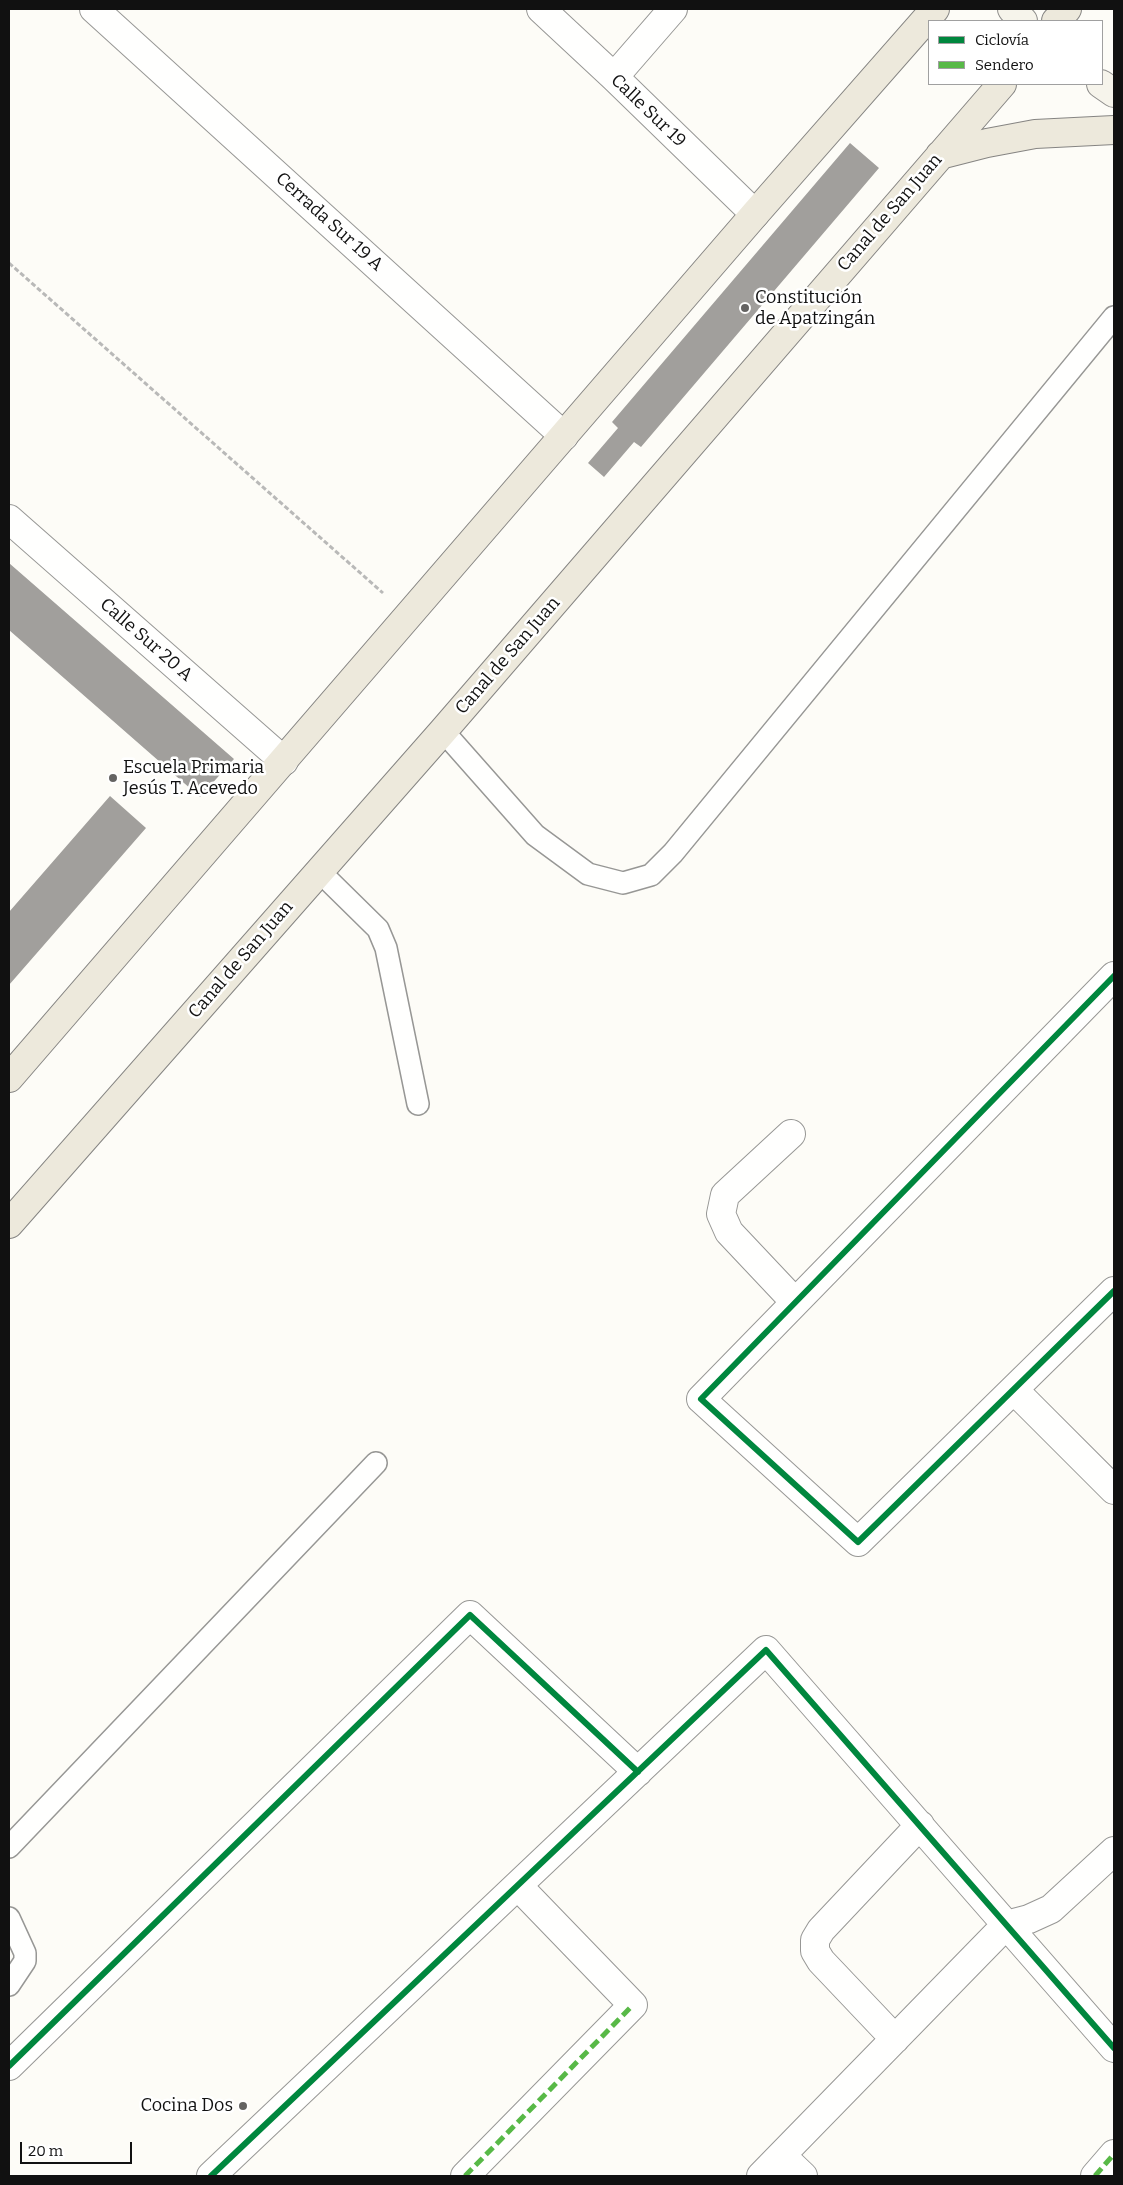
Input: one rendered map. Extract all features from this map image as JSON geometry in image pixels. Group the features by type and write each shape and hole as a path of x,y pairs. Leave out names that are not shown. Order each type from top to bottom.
{"main road":[{"path":"11,1070 284,761 755,214 935,9"},
{"path":"1057,20 1067,9"},
{"name":"Canal de San Juan","path":"9,1224 443,731 1001,85"},
{"path":"940,155 987,143 1035,134 1114,130"}],"street":[{"name":"Cerrada Sur 19 A","path":"94,9 564,436"},
{"name":"Calle Sur 19","path":"541,9 755,214"},
{"path":"614,77 673,9"},
{"path":"1012,9 1022,20"},
{"path":"1103,85 1114,93"},
{"name":"Calle Sur 20 A","path":"9,519 284,761"},
{"path":"1114,976 701,1399 858,1542 1114,1291"},
{"path":"791,1134 725,1195 721,1214 728,1232 795,1302"},
{"path":"1014,1390 1114,1490"},
{"path":"9,2066 470,1615 638,1772"},
{"path":"212,2176 766,1650 1114,2048"},
{"path":"895,2039 820,1961 815,1951 815,1940 820,1930 920,1825"},
{"path":"761,2176 1006,1925 1029,1919 1051,1909 1114,1851"},
{"path":"465,2176 633,2005 518,1886"},
{"path":"1094,2176 1114,2154"},
{"path":"782,2156 803,2176"}],"lane":[{"path":"443,731 535,835 588,874 623,883 651,874 673,853 1114,317"},
{"path":"319,871 378,929 386,948 418,1104"},
{"path":"9,1847 376,1463"},
{"path":"9,1918 26,1953 25,1961 9,1985"}],"path":[{"path":"9,262 408,615"}],"building":[{"path":"850,143 879,168 641,447 634,442 604,477 588,463 618,428 612,422"},
{"path":"9,563 234,759 200,797 9,630"},
{"path":"110,796 146,828 9,985 9,912"}],"marked path":[{"path":"465,2176 633,2005"},
{"path":"1095,2176 1114,2154"}],"cycle path":[{"path":"1114,976 701,1399 858,1542 1114,1291"},
{"path":"9,2066 470,1615 638,1772"},
{"path":"211,2176 766,1650 1114,2048"}],"place":[{"name":"Constitución de Apatzingán","path":"745,308"},
{"name":"Escuela Primaria Jesús T. Acevedo","path":"113,778"},
{"name":"Cocina Dos","path":"243,2106"}]}
